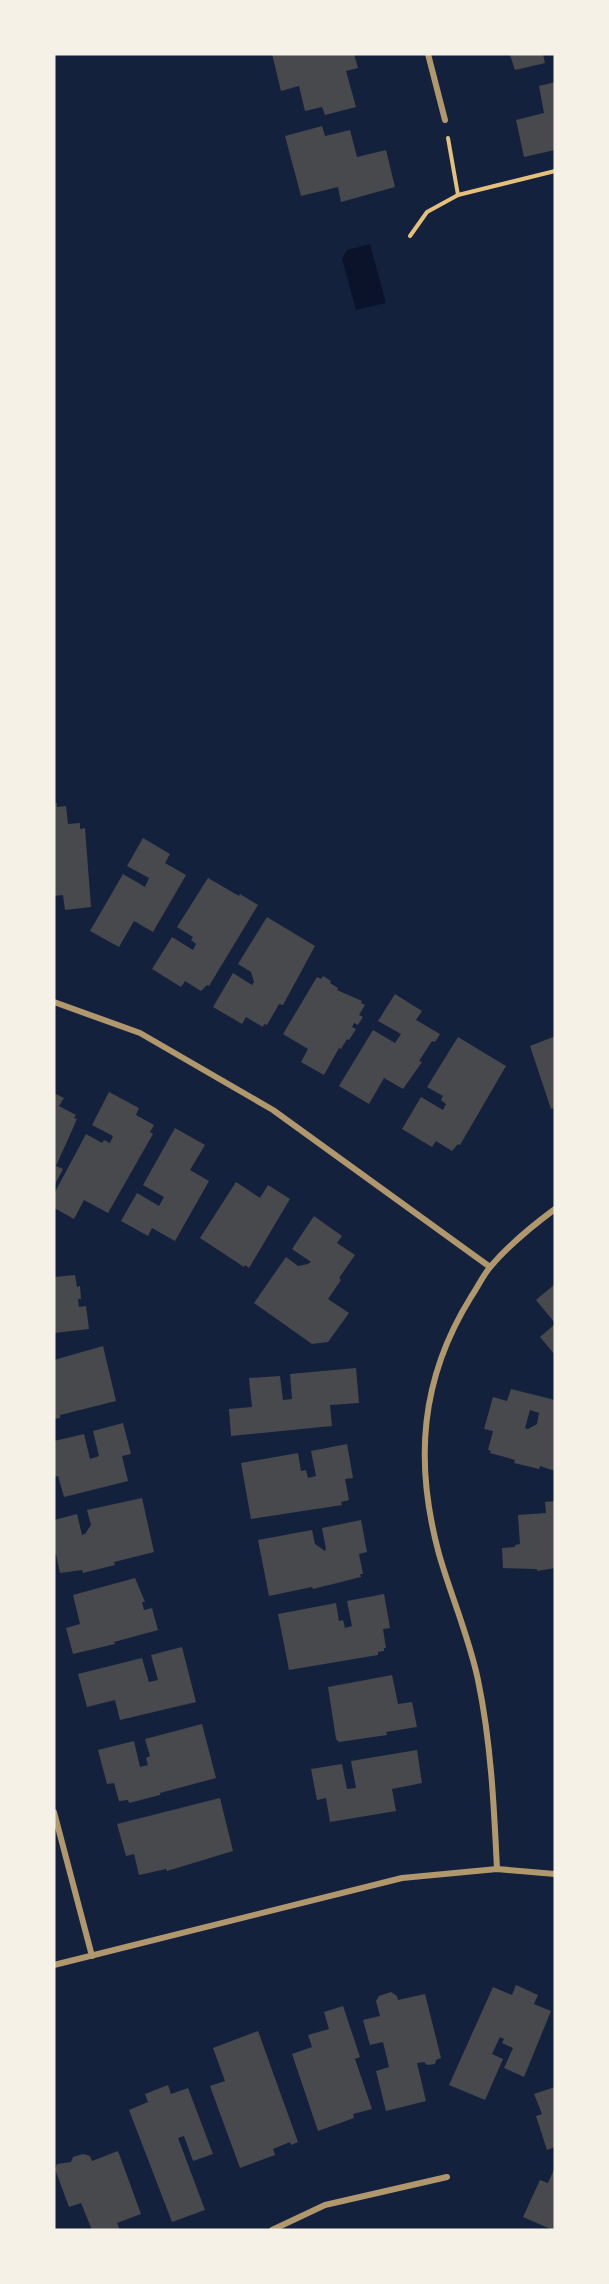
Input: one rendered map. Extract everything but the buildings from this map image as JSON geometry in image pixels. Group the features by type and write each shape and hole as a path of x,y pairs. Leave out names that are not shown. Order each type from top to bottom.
{"street":[{"path":"428,54 445,120"},
{"path":"54,1002 140,1033 273,1110 490,1267"},
{"path":"497,1869 493,1789 484,1718 477,1678 439,1553 425,1489 424,1430 436,1373 458,1319 490,1267 529,1228 555,1209"},
{"path":"54,1812 92,1956"},
{"path":"54,1965 402,1878 497,1869 555,1874"},
{"path":"272,2230 325,2205 447,2177"}],"path":[{"path":"445,120 458,195"},
{"path":"410,236 427,212 458,195 555,171"}],"water":[{"path":"370,244 386,303 356,310 342,259 347,250"}]}
